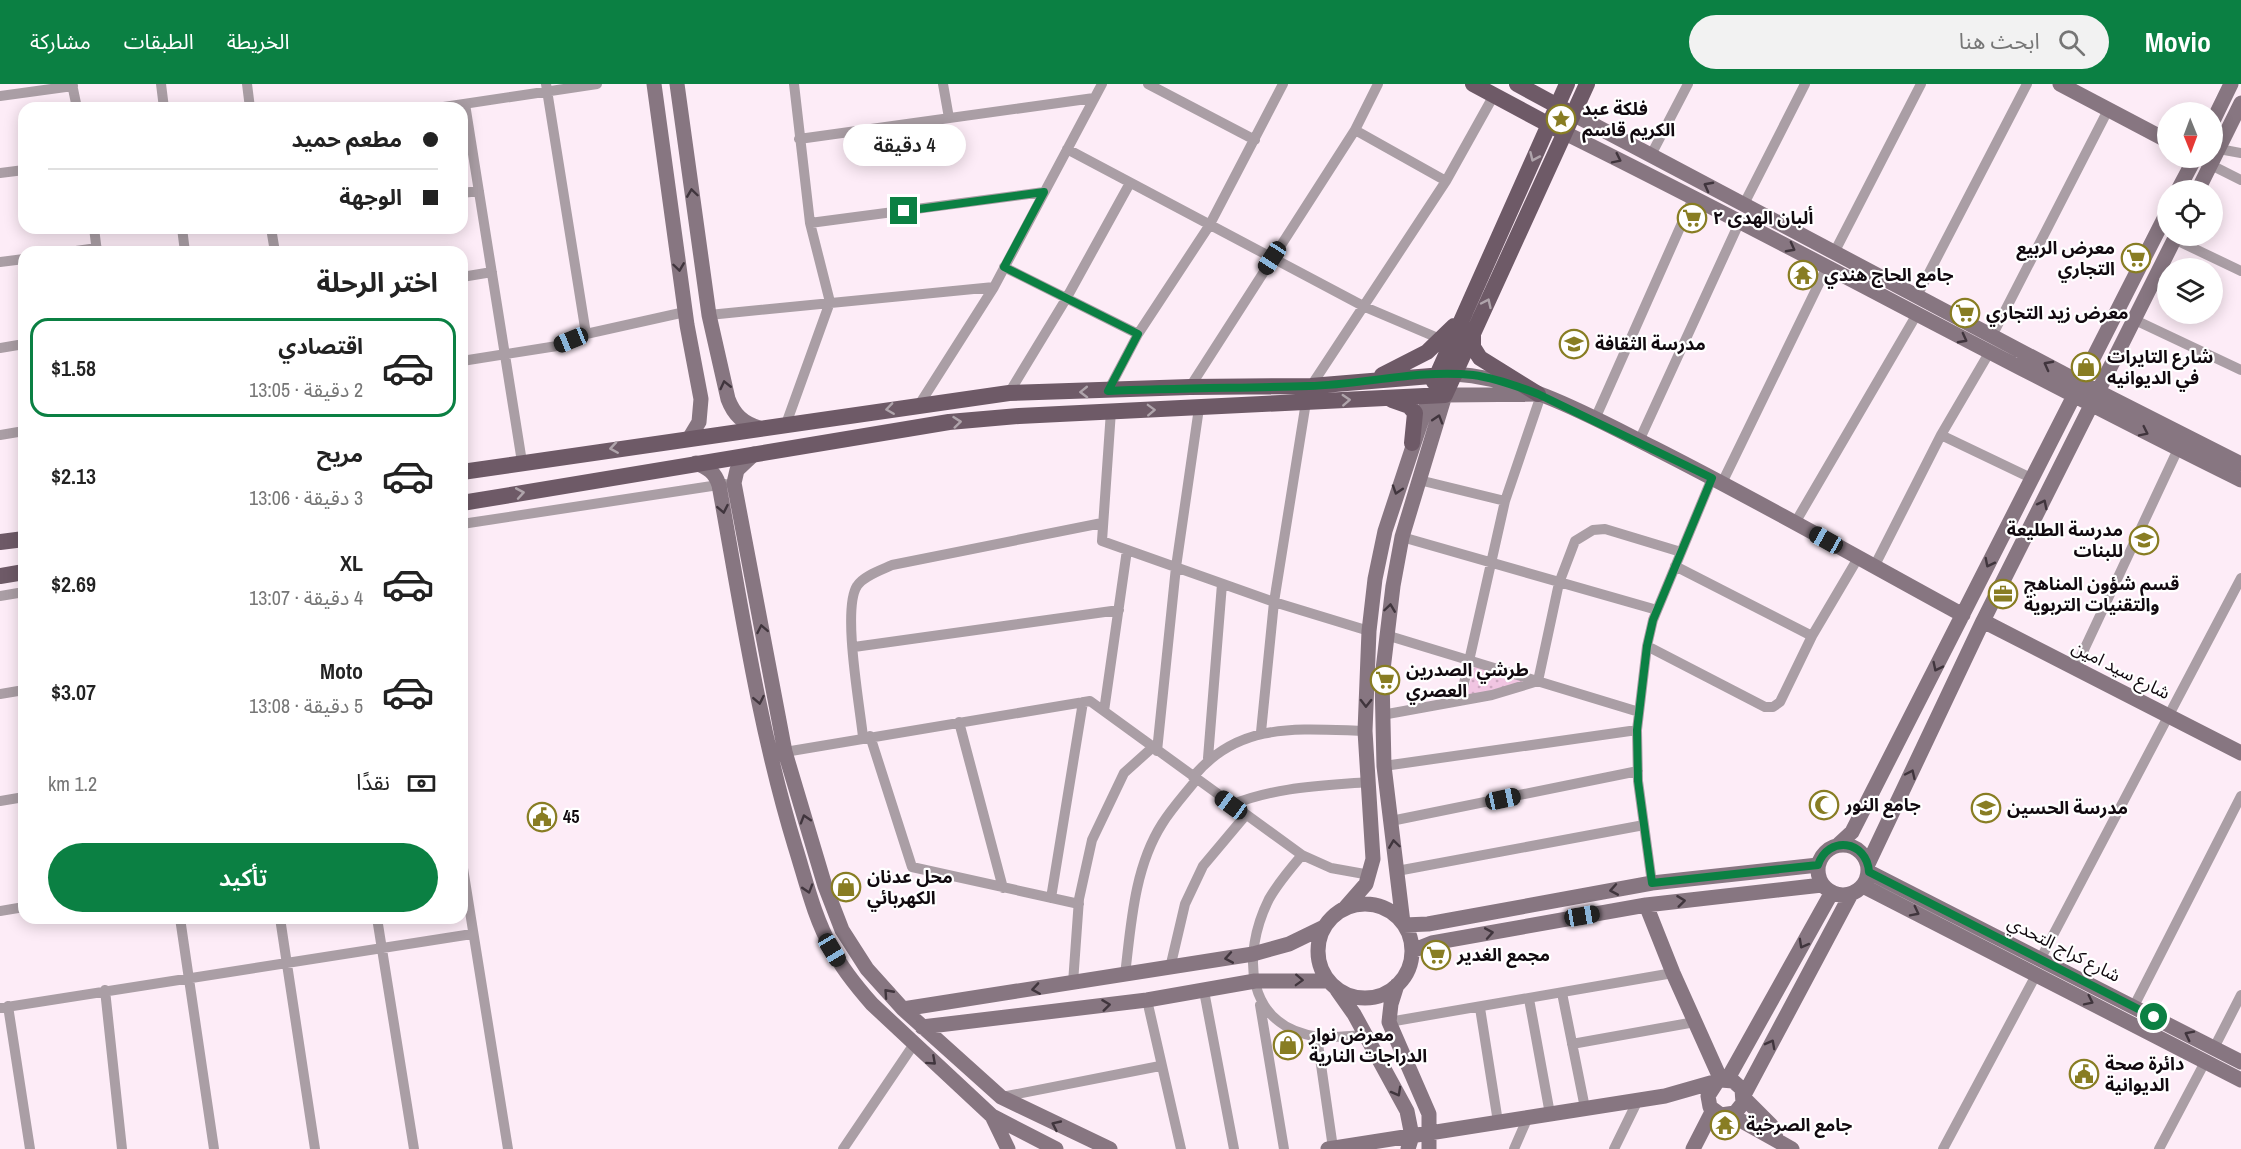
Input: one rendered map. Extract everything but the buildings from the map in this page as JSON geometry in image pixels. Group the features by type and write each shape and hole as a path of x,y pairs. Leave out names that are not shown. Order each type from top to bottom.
{"main road":[{"path":"654,84 700,399 699,422 690,437"},
{"path":"677,84 709,315 732,410 748,424 759,428"},
{"path":"1473,84 1548,125 1694,196 2072,397 2241,480"},
{"path":"1517,84 2079,382 2241,464"},
{"path":"922,1028 1147,1000 1255,981 1332,984 1362,998 1380,995 1396,985 1408,970 1412,951 1403,924 1384,766 1382,715 1386,635 1402,537 1419,480 1438,395 1436,375 1446,341 1464,314 1567,84"},
{"path":"903,1009 1253,954 1289,944 1324,927 1357,897 1370,875 1372,830 1365,731 1369,631 1384,531 1412,443 1438,395 1455,374 1587,84"},
{"path":"2060,84 2157,135"},
{"path":"2222,102 2231,84"},
{"path":"2223,141 2241,103"},
{"path":"1827,888 1818,865 1825,851 1839,844 1852,832 2157,232"},
{"path":"1731,1115 1741,1107 1744,1097 1863,879 1983,621 2100,392 2171,246"},
{"path":"1473,333 1473,347 1480,358 1540,395"},
{"path":"468,502 950,422 1111,411 1199,408 1308,394 1357,382 1402,367 1446,341"},
{"path":"1357,382 1455,374 1494,379 1540,395 1595,419 1717,481 1963,615"},
{"path":"468,471 690,437 1009,393 1190,387 1383,398 1438,395 1540,395"},
{"path":"1383,398 1400,401 1414,413 1412,443"},
{"path":"790,423 801,424 806,433 805,440 799,446"},
{"path":"663,441 658,445 656,455 659,462 669,468"},
{"path":"754,454 737,470 735,483 785,752 825,886 842,930 867,969 903,1009 1002,1097 1110,1149"},
{"path":"696,463 708,468 716,476 719,485 768,744 781,799 814,909 844,969 872,1004 992,1116 1056,1149"},
{"path":"0,542 18,540"},
{"path":"0,576 18,573"},
{"name":"شارع سيد امين","path":"1983,621 2241,753"},
{"path":"1839,844 1855,847 1866,857 1863,879"},
{"path":"1345,908 1373,904 1390,911 1403,924 1428,924 1652,883 1818,865"},
{"path":"1412,951 1432,943 1646,905 1827,888 1863,879 2036,975 2241,1080"},
{"name":"شارع كراج التحدي","path":"1863,879 2041,958 2241,1062"},
{"path":"1693,1149 1712,1108 1710,1090 1722,1080 1827,888"},
{"path":"1646,905 1673,973 1722,1080"},
{"path":"1324,927 1318,955 1332,984 1365,1035 1407,1111 1410,1142"},
{"path":"1396,985 1389,1022 1429,1114 1431,1133 1429,1149"},
{"path":"1330,1149 1410,1142 1431,1133 1665,1096 1722,1080 1738,1084 1744,1097 1771,1125 1783,1145"},
{"path":"1665,1096 1694,1100 1721,1115 1731,1115 1783,1145"},
{"path":"992,1116 1008,1149"}],"street":[{"path":"161,84 163,102"},
{"path":"247,84 249,102"},
{"path":"468,103 546,88 597,84"},
{"path":"790,423 830,302 810,223 794,84"},
{"path":"943,84 948,118"},
{"path":"919,405 994,287 1102,84"},
{"path":"1148,84 1255,140"},
{"path":"1108,391 1138,334 1209,226 1283,84"},
{"path":"1190,387 1355,130 1378,84"},
{"path":"1651,155 1688,84"},
{"path":"1744,204 1805,84"},
{"path":"1835,251 1921,84"},
{"path":"1917,296 2027,84"},
{"path":"0,96 72,85 76,102"},
{"path":"546,88 586,334"},
{"path":"1261,732 1274,602 1308,394 1446,182 1494,95"},
{"path":"799,139 1094,98"},
{"path":"1992,336 2108,110"},
{"path":"468,123 522,462"},
{"path":"1355,130 1446,182"},
{"path":"1066,149 1365,308 1446,341"},
{"path":"2223,150 2241,153"},
{"path":"2217,168 2241,180"},
{"path":"0,173 18,171"},
{"path":"1009,393 1066,299 1130,183"},
{"path":"468,192 479,191"},
{"path":"810,223 1044,192"},
{"path":"1595,419 1694,196"},
{"path":"1639,441 1740,221"},
{"path":"2192,246 2241,271"},
{"path":"0,262 18,260"},
{"path":"1004,267 1138,334"},
{"path":"1652,883 1638,771 1637,730 1647,646 1657,610 1681,552 1827,267"},
{"path":"468,276 492,272"},
{"path":"709,315 994,287"},
{"path":"468,360 557,346 586,334 686,312"},
{"path":"1795,523 1917,314"},
{"path":"2135,320 2241,370"},
{"path":"0,348 18,345"},
{"path":"1874,567 1941,435 1989,353"},
{"path":"1460,701 1505,501 1540,395"},
{"path":"1074,983 1079,904 1092,840 1124,773 1155,749 1176,567 1199,408"},
{"path":"1111,411 1102,541 1274,602 1369,631"},
{"path":"0,435 18,432"},
{"path":"1941,435 2031,478"},
{"path":"2076,669 2178,449"},
{"path":"1419,480 1505,501"},
{"path":"468,523 735,483"},
{"path":"1079,904 912,867 867,737 850,612 856,586 866,578 892,565 1102,523"},
{"path":"1538,681 1558,583 1575,541 1593,530 1605,528 1681,552"},
{"path":"1402,537 1489,564 1657,610"},
{"path":"1104,711 1127,550"},
{"path":"1647,646 1765,707 1773,707 1780,702 1812,636 1858,558"},
{"path":"1675,566 1812,636"},
{"path":"2041,958 2241,578"},
{"path":"1208,758 1222,584"},
{"path":"0,596 18,593"},
{"path":"854,647 1119,610"},
{"path":"1386,635 1640,712"},
{"path":"1382,715 1460,701 1538,681"},
{"path":"0,694 18,691"},
{"path":"785,752 1090,701 1245,816 1302,855 1331,868 1370,875"},
{"path":"1051,898 1083,702"},
{"path":"959,722 1003,888"},
{"path":"1125,975 1135,896 1146,858 1162,825 1208,758 1235,742 1261,732 1312,729 1365,731"},
{"path":"1384,766 1637,730"},
{"path":"1391,821 1638,771"},
{"path":"1231,805 1258,794 1282,789 1368,782"},
{"path":"2134,1006 2241,796"},
{"path":"0,801 18,798"},
{"path":"1170,968 1185,904 1203,866 1245,816"},
{"path":"1397,871 1644,825"},
{"path":"1284,1149 1255,981 1253,954 1258,926 1269,900 1283,876 1302,855"},
{"path":"468,905 508,1149"},
{"path":"0,911 18,908"},
{"path":"181,924 214,1149"},
{"path":"281,924 315,1149"},
{"path":"378,924 414,1149"},
{"path":"30,1149 4,1007 188,976 472,934"},
{"path":"1389,1022 1673,973"},
{"path":"1943,1149 2036,975"},
{"path":"105,990 122,1149"},
{"path":"1204,991 1234,1149"},
{"path":"1562,993 1585,1108"},
{"path":"2214,1048 2241,995"},
{"path":"1529,999 1550,1114"},
{"path":"1147,1000 1160,1066 1181,1149"},
{"path":"1260,1002 1267,1013 1285,1026 1317,1036 1365,1035"},
{"path":"1480,1008 1498,1122"},
{"path":"1572,1044 1695,1022"},
{"path":"1317,1036 1330,1149"},
{"path":"843,1149 914,1044"},
{"path":"2159,1149 2205,1062"},
{"path":"1002,1097 1160,1066"},
{"path":"1614,1149 1638,1100"},
{"path":"1514,1149 1528,1117"}],"shaded area":[{"path":"1474,666 1525,681 1475,695 1467,694"}],"place":[{"name":"فلكة عبد الكريم قاسم","path":"1561,119"},
{"name":"ألبان الهدى ٢","path":"1692,218"},
{"name":"معرض الربيع التجاري","path":"2136,258"},
{"name":"جامع الحاج هندي","path":"1803,275"},
{"name":"معرض زيد التجاري","path":"1965,313"},
{"name":"مدرسة الثقافة","path":"1574,344"},
{"name":"شارع التايرات في الديوانيه","path":"2086,367"},
{"name":"مدرسة الطليعة للبنات","path":"2144,540"},
{"name":"قسم شؤون المناهج والتقنيات التربوية","path":"2003,594"},
{"name":"طرشي الصدرين العصري","path":"1385,680"},
{"name":"جامع النور","path":"1824,805"},
{"name":"مدرسة الحسين","path":"1986,808"},
{"name":"45","path":"542,817"},
{"name":"محل عدنان الكهربائي","path":"846,887"},
{"name":"مجمع الغدير","path":"1436,955"},
{"name":"معرض نوار الدراجات النارية","path":"1288,1045"},
{"name":"دائرة صحة الديوانية","path":"2084,1074"},
{"name":"جامع الصرخية","path":"1725,1125"}],"route":[{"path":"904,211 1044,192 1004,267 1138,334 1108,391 1190,387 1311,386 1436,375 1474,375 1513,384 1538,394 1595,419 1712,478 1653,620 1643,673 1637,730 1638,781 1652,883 1818,865 1825,851 1839,844 1847,844 1861,851 1866,857 1869,872 2154,1017"}]}
